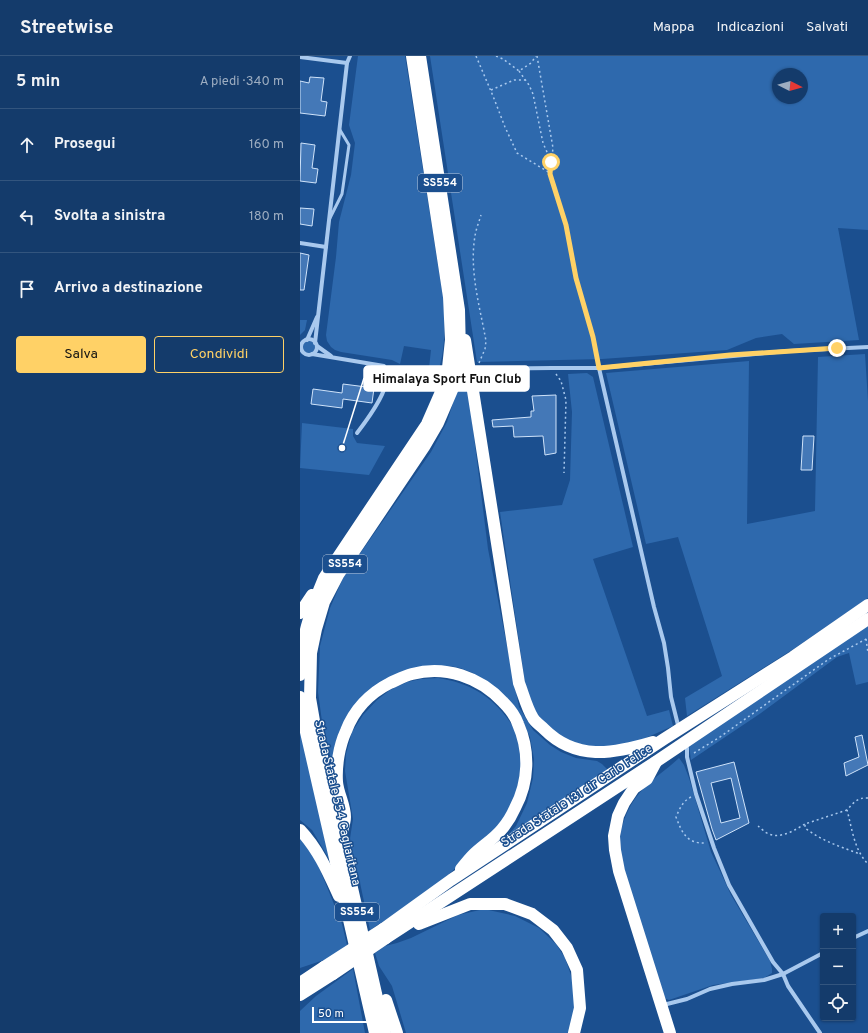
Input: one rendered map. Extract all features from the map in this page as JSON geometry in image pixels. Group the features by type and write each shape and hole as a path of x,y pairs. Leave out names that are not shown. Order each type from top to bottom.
{"highway":[{"name":"SS554","path":"300,675 302,649 307,626 314,602 324,578 427,424 441,392 448,368 451,340 448,297 412,56"},
{"name":"Strada Statale 554 Cagliaritana","path":"340,840 310,698 311,653 316,629 324,602 338,575 424,447 438,423 453,388 460,354 459,310 420,56"},
{"path":"459,310 472,369 519,683 533,718 553,738 575,749 581,750 601,753 632,748 664,739"},
{"path":"300,613 324,578"},
{"name":"Strada Statale 131 dir Carlo Felice","path":"451,880 664,739 793,657 868,605"},
{"name":"Strada Statale 131 dir Carlo Felice","path":"301,992 328,970 657,761 868,619"},
{"path":"340,840 345,818 337,782 339,754 345,732 352,718 369,697 385,686 412,674 428,671 447,672 464,676 480,683 495,694 510,710 518,723 524,741 527,759 527,772 522,793 515,808 503,829 473,855 451,880 385,933"},
{"name":"Strada Statale 554 Cagliaritana","path":"300,697 303,719 375,1033"},
{"path":"657,761 647,778 634,788 624,804 618,816 614,836 619,870 670,1033"},
{"path":"300,830 311,842 323,863 349,918"},
{"name":"SS554","path":"340,840 386,1033"},
{"path":"385,933 470,904 504,904 532,914 553,930 567,948 577,970 580,1008 574,1033"},
{"path":"300,974 328,970"},
{"path":"374,984 383,989 388,1011 397,1033"}],"street":[{"path":"309,354 316,351 318,313 347,63 350,56"},
{"path":"300,57 347,63"},
{"path":"300,244 326,246"},
{"path":"309,354 302,349 303,342 318,313"},
{"path":"303,342 311,340 334,357"},
{"path":"472,369 599,368 788,351 868,347"},
{"path":"300,354 334,357 384,366 387,369 388,376 380,398 357,433"},
{"path":"599,368 654,607 664,643 671,697 678,725"},
{"path":"687,748 687,757 696,794 712,842 729,885 773,962 783,974 788,986 820,1033"},
{"path":"856,937 868,931"},
{"path":"661,1006 687,999 710,989 732,984 764,980 783,974 820,955"}],"lane":[{"path":"329,219 342,194 349,145 340,130"}],"path":[{"path":"476,56 517,153 550,174"},
{"path":"496,56 503,59 519,71 533,94 543,143 551,162"},
{"path":"519,71 531,63 537,56"},
{"path":"537,56 553,148 550,174 566,225 576,278 593,337 599,368"},
{"path":"491,90 514,80 525,80"},
{"path":"472,369 481,359 486,341 474,268 475,236 481,215"},
{"path":"552,368 561,381 566,400 564,473"},
{"path":"687,757 720,737 829,659 867,639 868,653"},
{"path":"696,794 687,799 680,807 676,817 688,840 698,843 712,842"},
{"path":"758,826 769,834 781,835 792,832 805,824 847,810 856,800 868,798"},
{"path":"847,810 856,846 863,859 868,864"},
{"path":"805,824 805,828 832,844 860,854"}],"shaded area":[{"path":"358,56 405,56 443,297 443,353 437,374 432,384 428,377 431,350 404,346 400,364 392,360 341,352 331,347 327,341 326,335 339,222 351,175 355,143 349,125"},
{"path":"430,56 868,56 868,230 838,228 859,340 794,344 782,334 756,338 727,350 602,359 477,362"},
{"path":"300,320 307,320 305,330 300,335"},
{"path":"309,341 313,343 315,347 313,351 309,353 305,351 303,347 305,343"},
{"path":"865,354 868,401 868,598 795,648 687,716 685,698 722,676 678,537 646,544 606,373 749,361 747,524 815,511 818,357"},
{"path":"587,373 593,377 633,547 593,559 647,716 669,710 673,726 641,740 609,750 573,745 537,719 525,683 500,512 562,505 570,480 572,412 568,374"},
{"path":"460,381 467,381 488,549 519,707 533,730 550,745 561,752 576,758 597,761 607,769 606,774 503,841 516,826 527,803 533,778 534,759 530,737 523,722 500,692 473,673 450,666 433,667 367,693 333,767 323,729 318,692 320,646 330,608 343,578 431,452 447,422"},
{"path":"302,423 353,429 353,436 357,443 385,446 369,475 300,468"},
{"path":"868,624 868,682 856,685 849,653 837,657 761,713 691,760 689,745"},
{"path":"438,678 460,683 469,687 495,704 513,727 522,752 524,771 508,813 493,832 457,867 424,895 370,930 359,878 349,845 353,819 345,771 346,754 352,732 363,715 377,700 390,690 407,682"},
{"path":"300,724 329,859 312,830 300,820"},
{"path":"679,758 684,765 689,778 711,852 731,895 770,961 772,973 764,978 713,985 669,1000 664,998 635,905 624,866 620,842 622,827 631,805 647,785"},
{"path":"300,838 312,852 342,924 347,945 330,958 300,968"},
{"path":"484,909 515,916 539,928 556,944 565,958 572,978 575,1001 574,1018 568,1033 406,1033 392,986 379,966 375,953 385,946 411,938 458,915"},
{"path":"353,969 365,1033 300,1033 300,1011 316,996"}],"building":[{"path":"310,77 324,78 321,101 327,102 325,116 300,113 300,81 309,83"},
{"path":"301,143 315,145 312,168 318,169 316,183 300,181"},
{"path":"300,208 314,209 312,226 300,224"},
{"path":"300,253 309,255 304,290 300,290"},
{"path":"343,384 374,388 372,403 343,399 342,408 311,404 313,389 342,393"},
{"path":"556,395 556,453 545,455 543,436 514,437 513,426 493,427 492,420 531,417 531,411 534,411 532,396"},
{"path":"803,436 814,436 812,470 801,470"},
{"path":"862,735 868,765 846,776 844,763 859,757 855,737"},
{"path":"734,762 749,823 716,840 696,772","holes":["731,778 740,818 721,823 711,783"]}],"place":[{"name":"Himalaya Sport Fun Club","path":"342,448"}],"route":[{"path":"551,162 550,174 566,225 576,278 593,337 599,368 730,355 837,348"}]}
